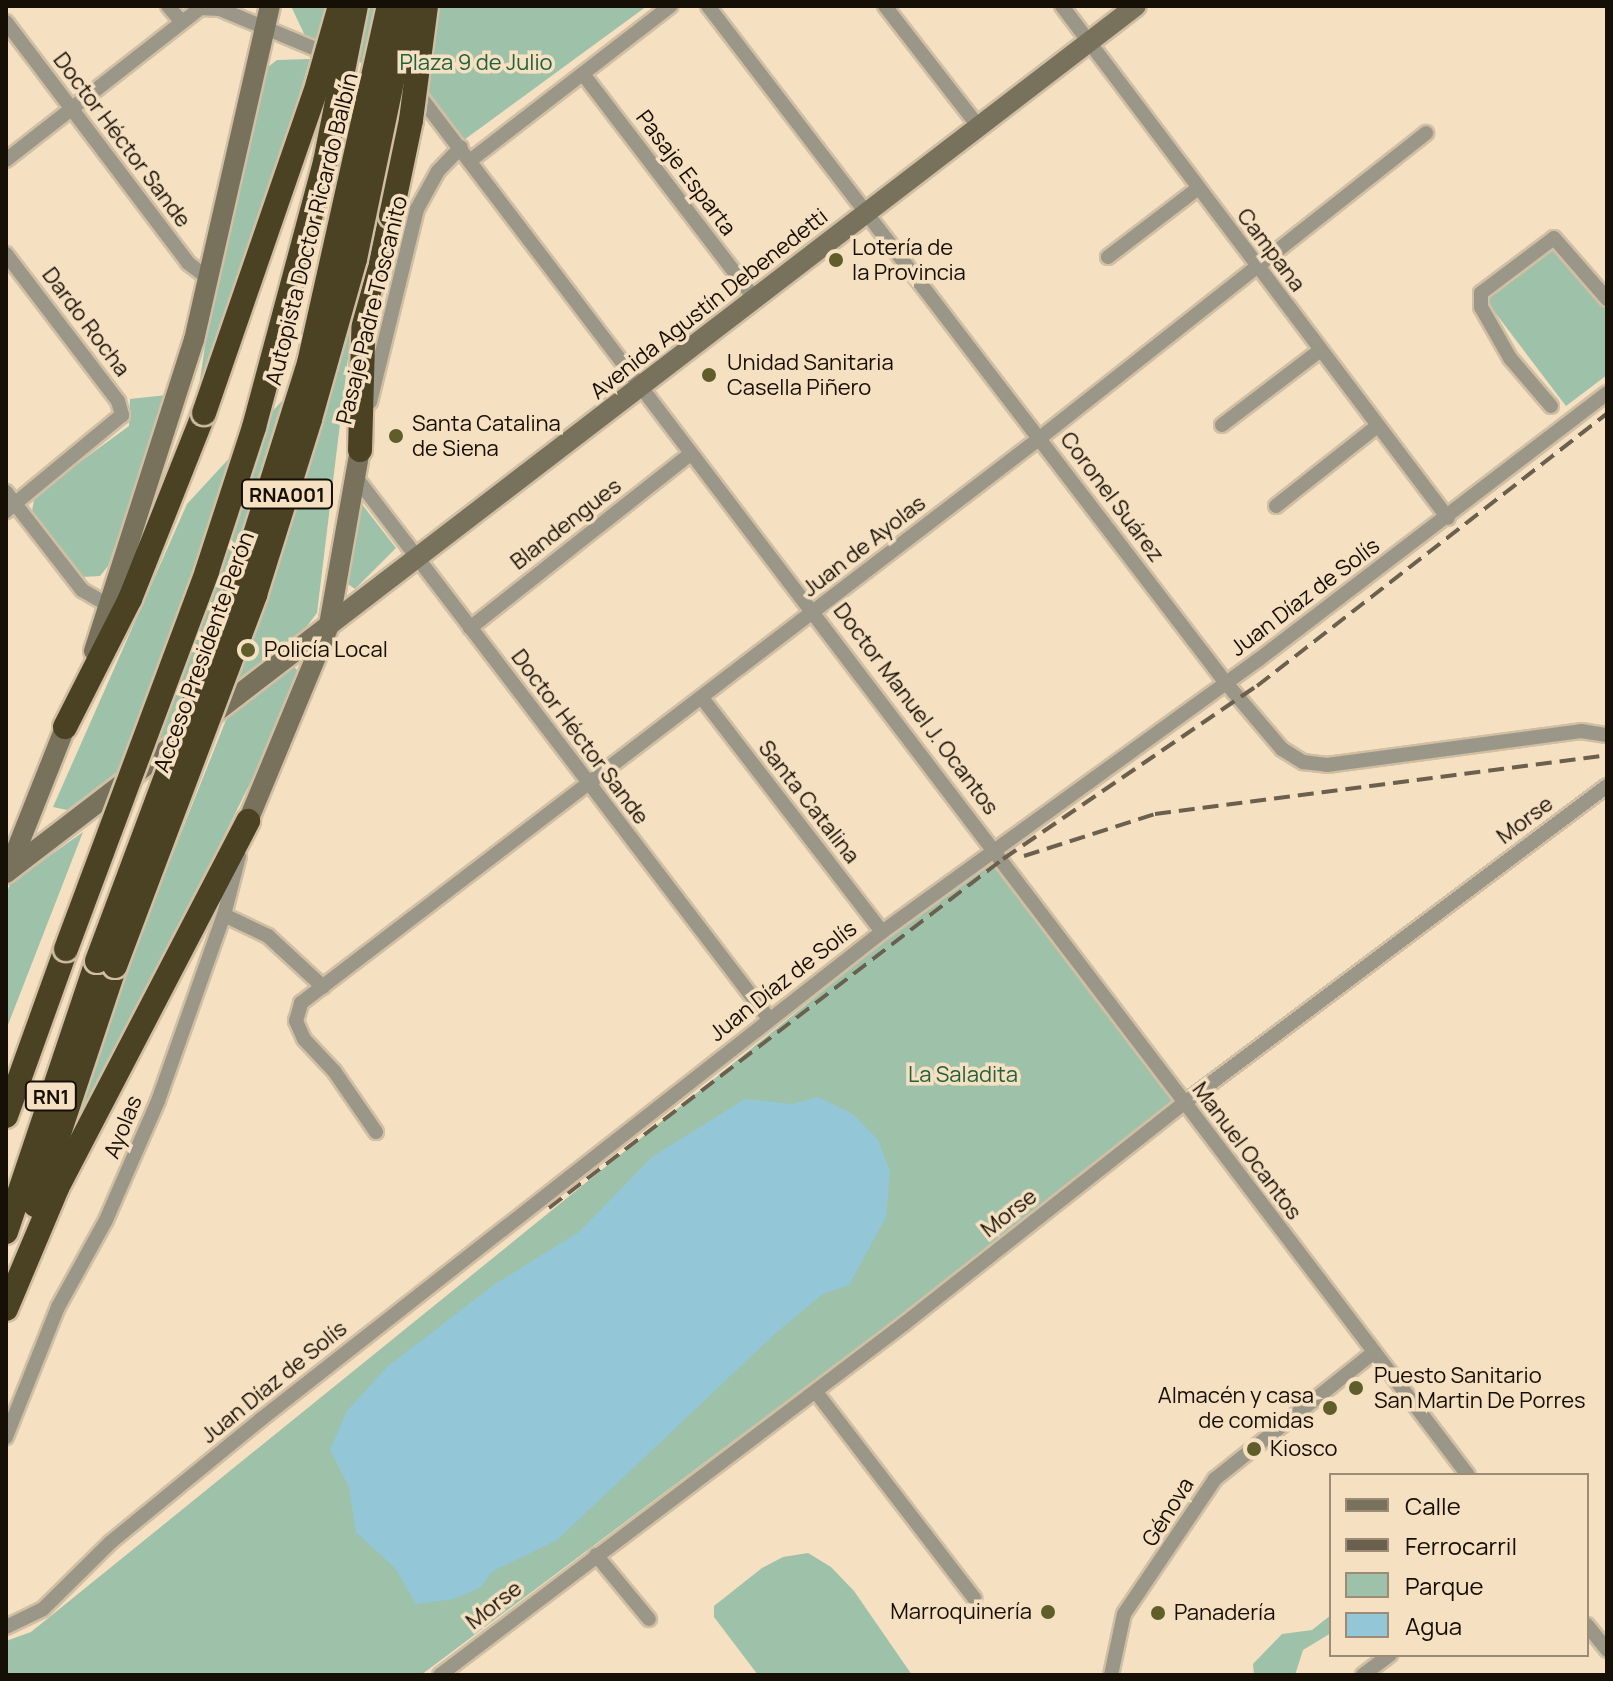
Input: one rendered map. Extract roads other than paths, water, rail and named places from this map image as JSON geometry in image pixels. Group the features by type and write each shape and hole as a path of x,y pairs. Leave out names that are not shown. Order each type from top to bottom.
{"highway":[{"path":"65,727 130,599 204,413 318,83 340,6"},
{"name":"Autopista Doctor Ricardo Balbín","path":"6,1116 207,571 254,427 325,162 356,6"},
{"name":"Autopista Doctor Ricardo Balbín","path":"6,1232 106,964 246,563 309,363 389,6"},
{"name":"Acceso Presidente Perón","path":"6,1306 106,964 255,595 310,419 355,259 408,6"},
{"path":"360,450 364,309 391,216 411,120 426,6"},
{"path":"6,1306 57,1188 248,821"}],"main road":[{"path":"6,873 110,606 209,279 270,6"},
{"name":"Avenida Agustín Debenedetti","path":"6,873 1136,6"},
{"path":"248,821 329,625 358,480 360,450"}],"street":[{"path":"168,6 180,20"},
{"path":"471,160 670,6"},
{"name":"Coronel Suárez","path":"708,6 1226,683 1282,749 1313,764 1581,731 1607,735"},
{"path":"885,6 979,127"},
{"name":"Campana","path":"1062,6 1376,427 1448,518"},
{"path":"6,160 180,20 202,7 220,9 318,50"},
{"name":"Doctor Héctor Sande","path":"6,22 188,263 209,279"},
{"name":"Pasaje Esparta","path":"583,74 754,298"},
{"name":"Doctor Manuel J. Ocantos","path":"422,99 690,454 997,850"},
{"name":"Juan de Ayolas","path":"376,1132 298,1029 301,1003 1040,438 1426,133"},
{"name":"Pasaje Padre Toscanito","path":"360,450 417,209 438,171 461,147"},
{"path":"1108,257 1197,189"},
{"path":"1551,406 1510,358 1481,307 1481,293 1554,238 1607,299"},
{"name":"Dardo Rocha","path":"6,254 118,401 121,421 9,502"},
{"path":"1222,425 1319,351"},
{"name":"Juan Díaz de Solís","path":"6,1627 43,1609 111,1542 226,1448 769,1019 882,932 1448,518 1607,393"},
{"path":"1276,506 1376,427"},
{"name":"Blandengues","path":"470,628 690,454"},
{"name":"Doctor Héctor Sande","path":"358,480 769,1019"},
{"path":"9,502 90,598 110,606"},
{"name":"Santa Catalina","path":"702,698 882,932"},
{"name":"Morse","path":"440,1675 816,1392 1183,1104 1607,786"},
{"name":"Ayolas","path":"6,1437 58,1307 121,1189 224,915 248,821"},
{"name":"Manuel Ocantos","path":"997,850 1183,1104 1466,1473"},
{"path":"224,915 268,936 323,987"},
{"name":"Génova","path":"1111,1675 1124,1614 1215,1479 1373,1353"},
{"path":"816,1392 974,1598"},
{"path":"596,1555 649,1619"},
{"path":"1589,1628 1607,1650"},
{"path":"1363,1675 1387,1657"}],"water":[{"path":"818,1097 853,1114 878,1140 890,1171 886,1217 849,1285 823,1294 778,1331 557,1540 491,1572 481,1587 454,1599 416,1604 395,1568 356,1532 349,1487 330,1450 347,1411 387,1367 495,1284 579,1232 652,1157 745,1099 792,1104"}],"railway":[{"path":"549,1208 1003,859 1257,686 1607,414"},
{"path":"1024,856 1155,814 1607,755"}],"place":[{"name":"Lotería de la Provincia","path":"836,260"},
{"name":"Unidad Sanitaria Casella Piñero","path":"709,375"},
{"name":"Santa Catalina de Siena","path":"396,436"},
{"name":"Policía Local","path":"248,650"},
{"name":"Puesto Sanitario San Martin De Porres","path":"1356,1388"},
{"name":"Almacén y casa de comidas","path":"1330,1408"},
{"name":"Kiosco","path":"1254,1449"},
{"name":"Marroquinería","path":"1048,1612"},
{"name":"Panadería","path":"1158,1613"}],"park label":[{"name":"Plaza 9 de Julio","path":"476,63"},
{"name":"La Saladita","path":"963,1075"}]}
